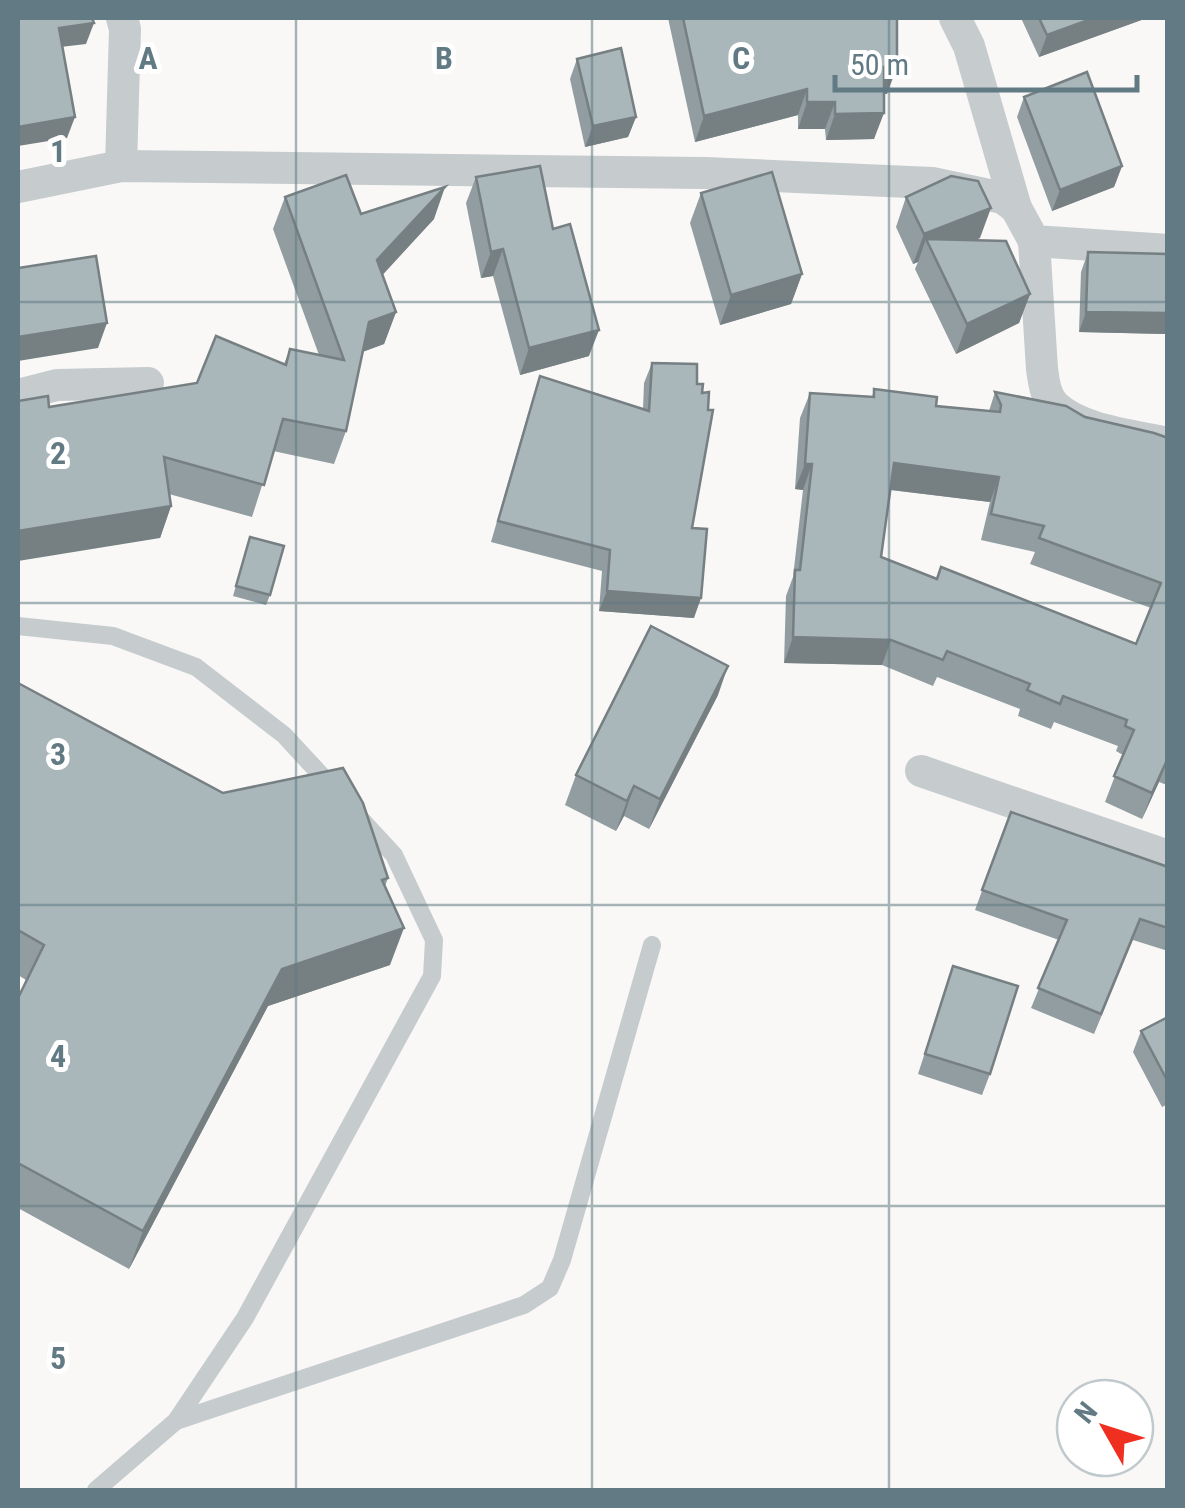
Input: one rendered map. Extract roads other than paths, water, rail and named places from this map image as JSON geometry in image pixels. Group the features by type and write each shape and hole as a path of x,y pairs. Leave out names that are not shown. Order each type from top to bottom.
{"street":[{"path":"121,166 125,29 122,18"},
{"path":"955,18 969,46 1016,208 1034,241 1045,389 1053,404 1094,425 1168,443"},
{"path":"18,188 121,166 705,173 914,182 1003,198 1016,208"},
{"path":"1034,241 1168,250"},
{"path":"18,395 57,385 148,383"},
{"path":"922,771 1168,856"}],"lane":[{"path":"18,626 113,636 196,667 284,735 394,855 434,940 432,976 245,1318 176,1421 96,1490"},
{"path":"176,1421 524,1305 550,1288 562,1260 652,945"}]}
